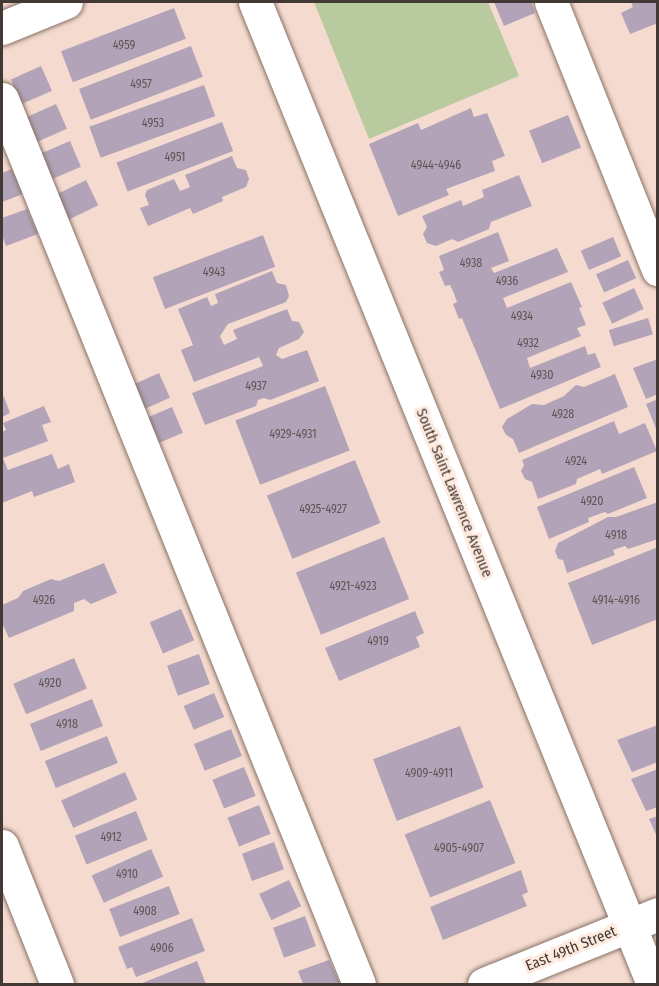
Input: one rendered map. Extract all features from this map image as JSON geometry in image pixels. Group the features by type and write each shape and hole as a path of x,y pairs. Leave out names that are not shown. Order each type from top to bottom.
{"street":[{"path":"2,28 66,2"},
{"name":"South Saint Lawrence Avenue","path":"255,2 643,920 652,984"},
{"path":"552,2 657,269"},
{"path":"2,99 359,984"},
{"path":"2,846 57,984"},
{"name":"East 49th Street","path":"484,984 643,920"}],"green space":[{"path":"314,2 488,2 519,76 369,139"}],"building":[{"path":"494,2 531,2 535,13 504,26"},
{"path":"631,2 658,2 658,23 630,34 621,13 633,7"},
{"path":"174,8 186,39 73,82 61,51"},
{"path":"191,46 203,77 91,120 79,89"},
{"path":"41,66 52,91 22,104 11,79"},
{"path":"204,85 215,116 101,158 89,127"},
{"path":"56,104 67,129 37,142 26,117"},
{"path":"471,108 474,117 487,113 505,156 492,161 495,171 446,189 449,195 398,216 369,144 418,123 421,130"},
{"path":"568,115 581,147 542,163 529,131"},
{"path":"222,122 233,151 128,191 117,162"},
{"path":"70,141 81,167 51,180 40,154"},
{"path":"232,156 237,168 246,170 249,179 246,187 222,197 223,201 193,214 190,208 148,226 140,208 149,205 145,195 147,190 174,179 180,191 190,187 185,175"},
{"path":"12,169 23,194 2,202 2,173"},
{"path":"519,175 532,206 491,222 489,229 458,242 452,239 436,246 427,243 423,234 427,227 422,216 461,200 463,206 484,197 482,190"},
{"path":"86,180 98,205 69,220 56,194"},
{"path":"27,209 38,234 6,246 2,235 2,218"},
{"path":"498,232 509,261 491,268 494,273 557,248 568,272 503,298 507,308 571,282 582,307 579,308 586,325 577,328 581,336 527,358 530,368 585,346 588,355 595,353 601,367 500,409 462,318 459,319 453,304 457,302 453,291 450,285 445,286 439,272 444,270 439,256"},
{"path":"263,235 275,267 165,309 153,277"},
{"path":"613,237 621,256 589,270 581,251"},
{"path":"628,260 636,278 604,293 596,274"},
{"path":"272,271 277,283 286,285 289,296 286,302 228,324 220,336 224,345 237,339 233,330 287,309 292,321 299,322 304,332 299,339 279,348 276,355 282,359 307,350 319,381 270,400 264,398 258,400 256,406 205,425 192,393 263,366 259,357 194,382 181,350 193,345 178,309 207,297 211,306 218,303 215,294"},
{"path":"634,288 644,309 612,324 602,303"},
{"path":"648,318 653,334 614,346 609,330"},
{"path":"658,359 658,394 646,399 633,368"},
{"path":"159,373 170,398 140,411 129,386"},
{"path":"615,374 628,407 519,453 513,439 506,435 502,427 507,419 532,404 544,405 564,396 576,385 584,387"},
{"path":"325,386 350,450 260,485 235,420"},
{"path":"2,392 10,413 2,417"},
{"path":"658,399 658,431 657,431 646,404"},
{"path":"44,406 51,422 42,425 48,441 3,458 8,470 52,454 58,469 69,464 75,482 34,497 32,491 2,503 2,432 6,430 3,423"},
{"path":"172,407 183,433 153,446 142,420"},
{"path":"614,421 619,434 645,423 657,451 602,474 600,469 577,479 576,484 538,499 532,482 525,479 521,471 524,465 522,460"},
{"path":"355,460 380,523 292,559 267,496"},
{"path":"634,467 647,498 608,514 605,512 588,518 589,522 549,539 537,507"},
{"path":"658,502 658,539 628,549 625,546 613,550 615,555 567,573 563,560 558,559 555,551 558,543 608,517 616,517"},
{"path":"384,537 409,599 321,635 296,573"},
{"path":"658,547 658,619 592,645 568,583"},
{"path":"104,563 117,593 91,604 84,599 74,603 74,611 9,638 2,623 2,605 18,598 23,591 51,579 59,581"},
{"path":"181,609 194,640 163,654 150,622"},
{"path":"415,611 424,633 416,637 420,647 339,681 325,648"},
{"path":"199,654 210,684 178,696 167,666"},
{"path":"74,658 87,688 26,714 13,684"},
{"path":"214,693 224,717 194,730 184,706"},
{"path":"92,699 103,726 41,751 30,724"},
{"path":"658,725 658,762 632,772 617,740"},
{"path":"460,726 484,788 397,821 373,759"},
{"path":"231,729 242,756 205,771 194,744"},
{"path":"107,736 118,763 56,788 45,761"},
{"path":"244,767 256,796 224,808 212,780"},
{"path":"658,769 658,807 646,811 631,779"},
{"path":"125,772 137,799 73,828 61,800"},
{"path":"490,800 515,863 430,898 405,834"},
{"path":"259,805 271,834 239,846 227,818"},
{"path":"136,811 148,840 86,864 75,836"},
{"path":"658,816 658,839 649,819"},
{"path":"274,842 284,869 252,881 242,854"},
{"path":"151,849 163,876 104,903 92,875"},
{"path":"521,870 528,892 522,895 527,906 443,940 430,907"},
{"path":"289,880 301,906 271,920 259,894"},
{"path":"169,886 180,914 120,937 109,909"},
{"path":"305,916 316,946 284,958 273,928"},
{"path":"192,918 205,951 136,977 132,967 127,969 118,947"},
{"path":"329,960 340,984 303,984 298,971"},
{"path":"197,961 206,984 140,984"}]}
